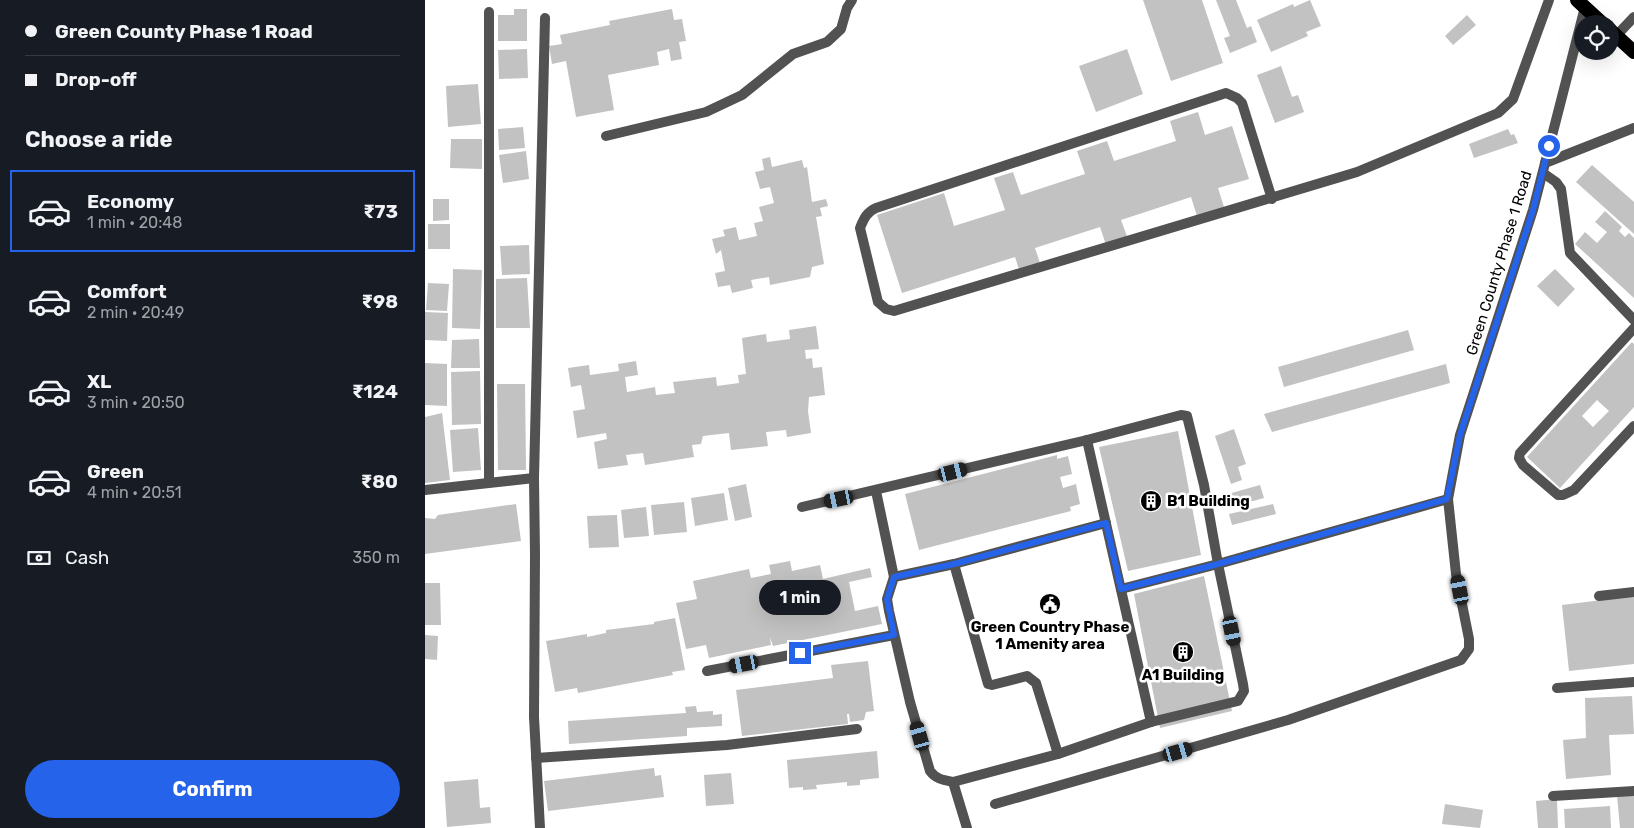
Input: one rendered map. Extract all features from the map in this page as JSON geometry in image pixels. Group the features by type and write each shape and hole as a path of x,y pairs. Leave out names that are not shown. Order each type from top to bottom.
{"highway":[{"path":"1581,4 1593,15"},
{"path":"1619,38 1634,52"}],"street":[{"path":"606,136 705,112 742,95 793,54 827,42 841,29 847,8 852,0"},
{"path":"1273,198 1242,103 1237,98 1226,93 876,208 869,211 863,218 860,228 877,302 886,309 893,311 1273,198 1357,172 1498,113 1513,99 1549,0"},
{"name":"Green County Phase 1 Road","path":"995,804 1288,720 1461,660 1469,649 1469,639 1456,574 1447,499 1460,435 1533,210 1581,4"},
{"path":"489,12 489,481"},
{"path":"541,828 534,717 534,478 545,18"},
{"path":"1619,29 1634,18"},
{"path":"1634,128 1544,168 1561,189 1570,253 1634,320"},
{"path":"1634,328 1520,453 1519,458 1523,465 1558,495 1563,495 1574,490 1634,426"},
{"path":"802,507 1087,440 1181,415 1187,416 1204,485 1243,684 1242,697 1233,704 1151,722 1058,754 953,782 940,780 933,776 930,771 910,702 894,635 887,599 894,577 876,491"},
{"path":"1087,440 1151,722"},
{"path":"425,490 489,481 534,478"},
{"path":"1121,589 1218,564 1447,499"},
{"path":"894,577 954,564 1106,523"},
{"path":"954,564 988,684 992,685 1027,676 1032,679 1036,683 1058,754"},
{"path":"1599,596 1634,592"},
{"path":"707,671 894,635"},
{"path":"1557,688 1634,682"},
{"path":"536,758 727,745 857,729"},
{"path":"953,782 967,828"},
{"path":"1553,796 1634,792"}],"building":[{"path":"1143,0 1202,0 1223,63 1171,81"},
{"path":"1216,0 1236,0 1247,28 1251,26 1257,42 1230,53 1224,38 1230,36"},
{"path":"1310,0 1321,26 1306,32 1308,36 1271,52 1257,20 1293,4 1294,7"},
{"path":"514,9 527,9 527,41 498,41 498,15 514,15"},
{"path":"672,9 674,20 682,19 686,41 679,42 682,59 671,61 669,49 657,52 659,65 608,75 614,110 576,117 566,61 552,64 549,46 562,44 560,35 610,25 609,21"},
{"path":"1467,15 1476,25 1453,45 1445,36"},
{"path":"527,49 528,78 499,79 498,50"},
{"path":"1127,49 1143,94 1096,112 1079,66"},
{"path":"1281,66 1292,97 1298,95 1304,112 1275,123 1257,75"},
{"path":"478,84 481,124 448,127 446,86"},
{"path":"1198,112 1205,135 1232,126 1249,179 1218,188 1224,207 1197,216 1191,197 1121,220 1128,239 1106,245 1100,227 1035,248 1041,266 1020,273 1015,257 902,293 877,215 944,193 954,226 1005,210 994,178 1013,172 1021,195 1085,174 1077,151 1107,141 1114,161 1176,141 1170,121"},
{"path":"523,127 525,148 499,150 498,129"},
{"path":"1508,129 1511,135 1514,134 1518,143 1474,158 1469,144"},
{"path":"451,139 482,139 482,169 450,168"},
{"path":"526,151 529,179 503,183 499,155"},
{"path":"770,157 772,167 802,160 804,168 807,167 812,202 826,199 828,206 820,208 822,216 816,217 824,264 812,267 810,277 770,285 769,277 751,280 753,288 732,293 730,285 718,287 715,273 725,271 721,250 716,254 712,239 725,236 723,230 736,227 739,240 757,236 754,223 763,221 759,207 774,203 770,187 760,189 755,172 764,170 762,159"},
{"path":"1592,165 1634,202 1634,234 1576,182"},
{"path":"433,199 449,199 449,220 433,221"},
{"path":"1605,211 1622,227 1619,231 1625,237 1629,233 1634,238 1634,298 1575,244 1585,232 1597,243 1607,232 1595,222"},
{"path":"428,224 450,224 450,249 428,249"},
{"path":"529,245 530,274 502,275 500,246"},
{"path":"453,269 482,270 480,329 452,328"},
{"path":"1555,269 1575,289 1558,307 1537,286"},
{"path":"527,278 530,328 496,328 496,279"},
{"path":"428,283 449,284 447,311 426,310"},
{"path":"425,312 448,313 447,341 425,340"},
{"path":"816,326 819,349 805,350 806,359 812,358 813,368 822,367 825,395 809,397 808,411 811,433 787,437 786,430 766,432 768,446 731,450 729,433 703,436 701,444 692,445 694,457 645,465 643,453 626,455 628,465 598,469 594,442 607,439 606,433 577,438 573,411 585,409 581,385 571,387 568,368 589,365 590,375 619,371 618,364 636,361 638,375 625,377 627,392 655,387 656,395 675,393 673,382 716,377 717,386 739,383 738,375 746,374 742,338 766,334 767,342 790,339 789,330"},
{"path":"1408,330 1414,350 1284,387 1278,367"},
{"path":"479,339 480,368 451,368 452,340"},
{"path":"1632,342 1634,344 1634,407 1560,488 1527,457","holes":["1597,400 1609,411 1593,427 1582,416"]},
{"path":"425,363 447,364 447,406 425,405"},
{"path":"1446,364 1450,383 1272,432 1264,414"},
{"path":"480,371 481,424 452,425 451,372"},
{"path":"497,384 525,384 526,470 498,470"},
{"path":"442,413 450,480 425,483 425,417"},
{"path":"478,428 481,470 453,472 450,430"},
{"path":"1234,429 1246,464 1238,467 1242,480 1231,484 1215,436"},
{"name":"B1 Building","path":"1178,431 1201,555 1128,571 1099,447"},
{"path":"1057,455 1057,459 1068,456 1072,474 1060,477 1063,488 1076,484 1080,504 1070,507 1071,511 919,550 905,494"},
{"path":"746,484 752,517 735,521 728,488"},
{"path":"1260,485 1264,498 1231,507 1228,494"},
{"path":"724,493 728,520 695,526 691,498"},
{"path":"684,502 687,532 654,535 651,505"},
{"path":"516,504 521,541 425,554 425,518 435,519 438,515"},
{"path":"1273,504 1276,514 1232,525 1229,514"},
{"path":"646,507 649,536 624,538 621,510"},
{"path":"617,515 619,547 589,548 587,516"},
{"path":"790,561 792,571 820,565 823,579 870,568 872,577 849,582 855,611 878,606 882,624 773,646 770,637 771,645 709,658 706,645 686,649 676,603 697,599 693,581 749,569 751,578 771,574 769,565"},
{"name":"A1 Building","path":"1204,576 1232,711 1160,728 1134,594"},
{"path":"425,583 440,583 441,625 425,625"},
{"path":"1634,596 1634,664 1569,671 1562,605"},
{"path":"675,618 685,670 672,672 673,675 578,693 577,688 555,692 546,641 587,634 587,637 606,633 606,630 654,624 654,622"},
{"path":"425,635 438,636 437,660 425,659"},
{"path":"868,661 874,711 866,712 864,720 850,722 849,714 847,714 848,724 742,736 736,690 833,678 831,665"},
{"path":"1632,696 1634,734 1609,735 1611,775 1566,779 1563,740 1586,738 1585,698"},
{"path":"696,706 697,712 713,711 713,715 722,714 722,726 687,728 687,736 569,744 568,721 686,713 685,707"},
{"path":"877,751 879,778 860,780 860,785 847,786 847,782 816,785 817,789 789,788 787,760"},
{"path":"654,768 655,776 661,775 664,797 548,811 544,781"},
{"path":"731,773 734,804 706,806 704,775"},
{"path":"478,779 480,808 490,807 491,823 447,827 444,782"},
{"path":"1634,795 1634,828 1620,828 1617,796"},
{"path":"1557,799 1558,828 1538,828 1536,801"},
{"path":"1445,804 1483,810 1480,828 1442,824"},
{"path":"1610,806 1611,828 1565,828 1564,809"}],"place":[{"name":"B1 Building","path":"1151,501"},
{"name":"Green Country Phase 1 Amenity area","path":"1050,604"},
{"name":"A1 Building","path":"1183,652"}],"route":[{"path":"800,653 894,635 887,599 894,577 954,564 1106,523 1121,589 1218,564 1447,499 1460,435 1533,210 1549,146"}]}
